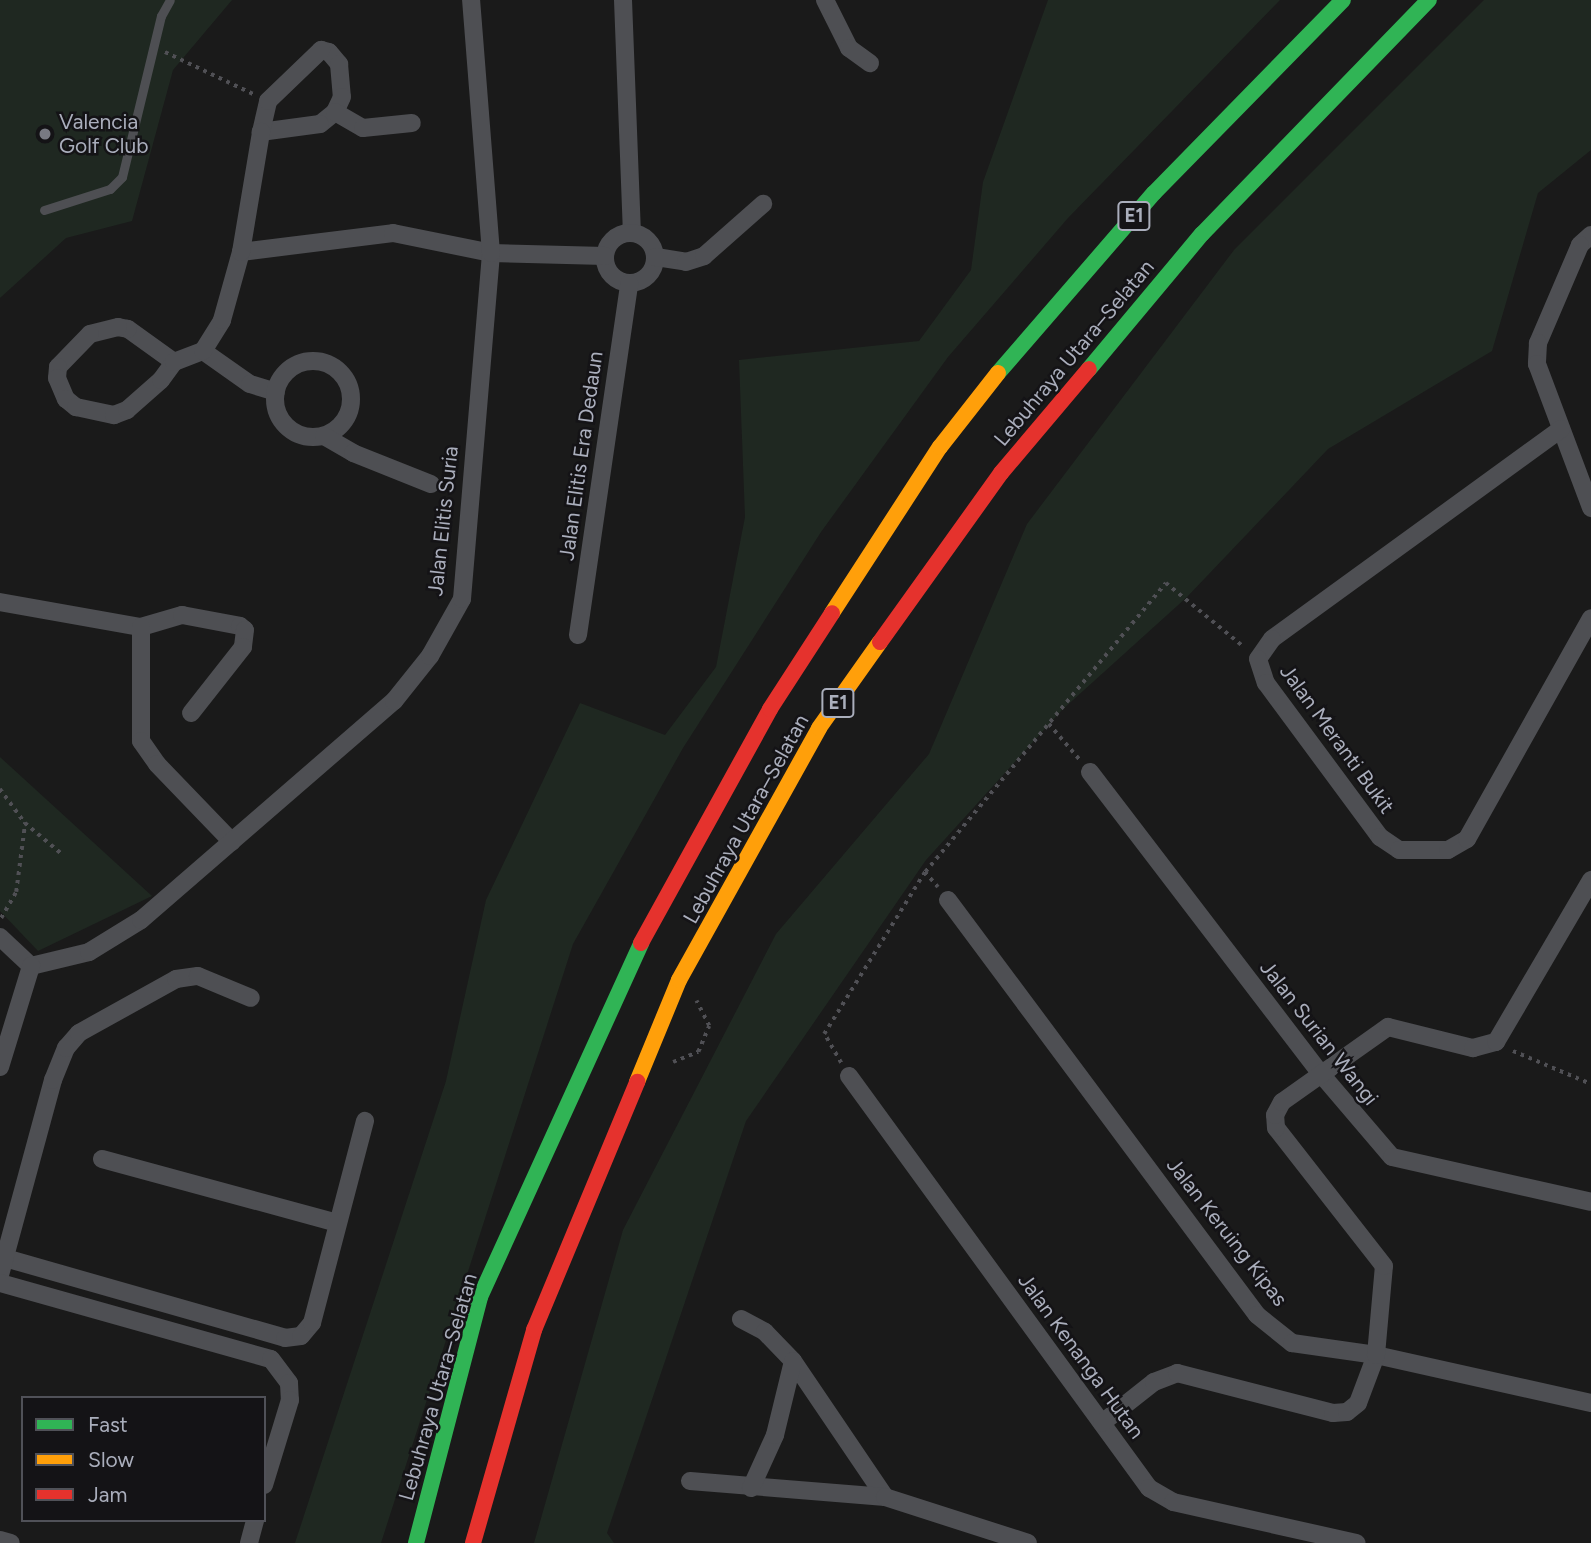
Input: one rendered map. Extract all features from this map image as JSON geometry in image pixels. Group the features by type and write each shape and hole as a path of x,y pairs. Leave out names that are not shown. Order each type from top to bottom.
{"highway":[{"name":"Lebuhraya Utara–Selatan","path":"416,1543 480,1297 639,947 770,709 940,447 989,384 1154,193 1343,0"},
{"name":"Lebuhraya Utara–Selatan","path":"473,1543 534,1330 679,980 820,728 1001,473 1202,234 1429,0"}],"street":[{"name":"Jalan Elitis Suria","path":"31,966 89,952 141,920 394,701 430,656 462,599 491,253 471,0"},
{"path":"623,0 632,233"},
{"path":"825,0 849,48 870,63"},
{"path":"174,362 128,329 118,327 90,334 58,367 57,378 66,399 76,407 114,415 127,410 160,380 174,362 204,351 222,320 241,252 261,132 268,101 321,50 330,52 339,64 342,97 335,112 320,124 261,132"},
{"path":"335,112 363,128 412,123"},
{"path":"656,257 686,262 704,256 763,204"},
{"path":"241,252 393,233 491,253 605,256"},
{"path":"632,233 650,243 656,257 651,273 629,284 609,271 605,256 617,236 632,233"},
{"path":"1591,235 1580,245 1538,343 1537,364 1591,509"},
{"name":"Jalan Elitis Era Dedaun","path":"579,635 629,284"},
{"path":"204,351 250,384 276,392"},
{"path":"308,362 320,362 340,373 351,395 350,408 345,420 324,436 312,438 288,428 275,405 276,392 287,372 308,362"},
{"name":"Jalan Meranti Bukit","path":"1561,429 1272,639 1258,659 1266,683 1380,837 1399,850 1448,850 1466,839 1591,618"},
{"path":"324,436 353,453 431,484"},
{"path":"0,602 141,627 183,615 245,630 237,657 191,713"},
{"path":"141,627 141,741 157,764 232,842"},
{"name":"Jalan Surian Wangi","path":"1090,772 1321,1074 1392,1157 1591,1202"},
{"path":"1102,1423 1154,1382 1177,1373 1333,1413 1348,1412 1358,1403 1376,1355 1384,1266 1276,1128 1275,1115 1282,1102 1388,1027 1474,1048 1496,1042 1591,880"},
{"name":"Jalan Keruing Kipas","path":"948,900 1257,1315 1292,1343 1376,1355 1591,1404"},
{"path":"0,937 31,966 0,1067"},
{"path":"251,998 198,976 176,979 79,1033 66,1048 53,1080 2,1266 285,1338 301,1336 312,1323 365,1121"},
{"name":"Jalan Kenanga Hutan","path":"849,1076 1149,1489 1160,1496 1356,1543"},
{"path":"102,1159 337,1223"},
{"path":"0,1283 271,1359 289,1383 289,1400 266,1478"},
{"path":"741,1319 765,1332 793,1361 885,1497"},
{"path":"751,1489 775,1435 793,1361"},
{"path":"690,1480 751,1489 885,1497 1028,1543"},
{"path":"249,1543 254,1522"},
{"path":"0,1540 11,1543"}],"lane":[{"path":"44,210 110,189 122,177 153,47 170,0"}],"path":[{"path":"153,47 268,101"},
{"path":"849,1076 824,1034 925,872 1166,583 1258,659"},
{"path":"1049,724 1090,772"},
{"path":"0,789 25,823 63,855"},
{"path":"0,920 16,892 25,823"},
{"path":"925,872 948,900"},
{"path":"1496,1042 1591,1084"}],"shaded area":[{"path":"0,0 232,0 173,70 132,221 66,238 0,298"},
{"path":"1048,0 1280,0 1068,218 948,357 821,532 683,748 573,944 381,1543 295,1543 446,1081 486,900 580,703 665,735 716,667 745,517 739,360 919,341 971,270 983,182"},
{"path":"1484,0 1591,0 1591,150 1538,193 1492,351 1328,449 1187,597 1062,710 926,860 746,1121 607,1533 614,1543 534,1543 623,1230 776,934 929,754 1027,524 1234,250"},
{"path":"0,757 152,896 38,951 0,911"}],"traffic: fast":[{"path":"998,373 1154,193 1343,0"},
{"path":"1089,369 1202,234 1429,0"},
{"path":"416,1543 480,1297 641,943"}],"traffic: slow":[{"path":"832,613 940,447 998,373"},
{"path":"637,1082 679,980 819,728 880,642"}],"traffic: jam":[{"path":"880,642 1001,473 1089,369"},
{"path":"641,943 770,709 832,613"},
{"path":"473,1543 534,1330 637,1082"}],"place":[{"name":"Valencia Golf Club","path":"45,134"}]}
